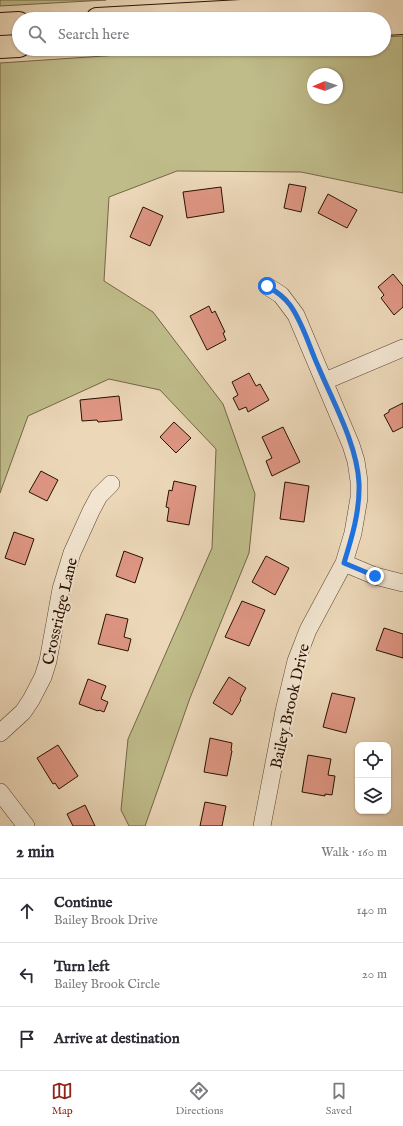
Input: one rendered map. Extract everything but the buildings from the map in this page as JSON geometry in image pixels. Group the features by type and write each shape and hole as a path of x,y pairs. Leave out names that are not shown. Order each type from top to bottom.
{"main road":[{"path":"223,12 403,2"},
{"path":"0,24 12,23"},
{"path":"391,24 403,23"},
{"path":"0,47 12,46"}],"street":[{"name":"Bailey Brook Drive","path":"262,826 284,712 296,661 308,630 344,563 353,533 359,498 359,481 356,461 351,445 296,315 281,295 267,286"},
{"path":"324,381 403,348"},
{"name":"Crossridge Lane","path":"0,733 23,712 43,677 48,661 61,589 72,553 91,510 99,496 111,484"},
{"path":"344,563 375,576 403,583"},
{"path":"0,792 26,826"}],"shaded area":[{"path":"0,0 106,0 0,6"},
{"path":"403,36 403,193 301,172 177,171 109,197 104,281 153,312 223,404 255,494 249,553 190,698 145,826 129,826 121,810 128,739 212,548 216,449 160,390 109,379 28,416 0,493 0,63 104,56 391,56 391,37"}],"route":[{"path":"267,286 281,295 296,315 344,425 356,461 359,481 359,498 353,533 344,563 375,576"}]}
